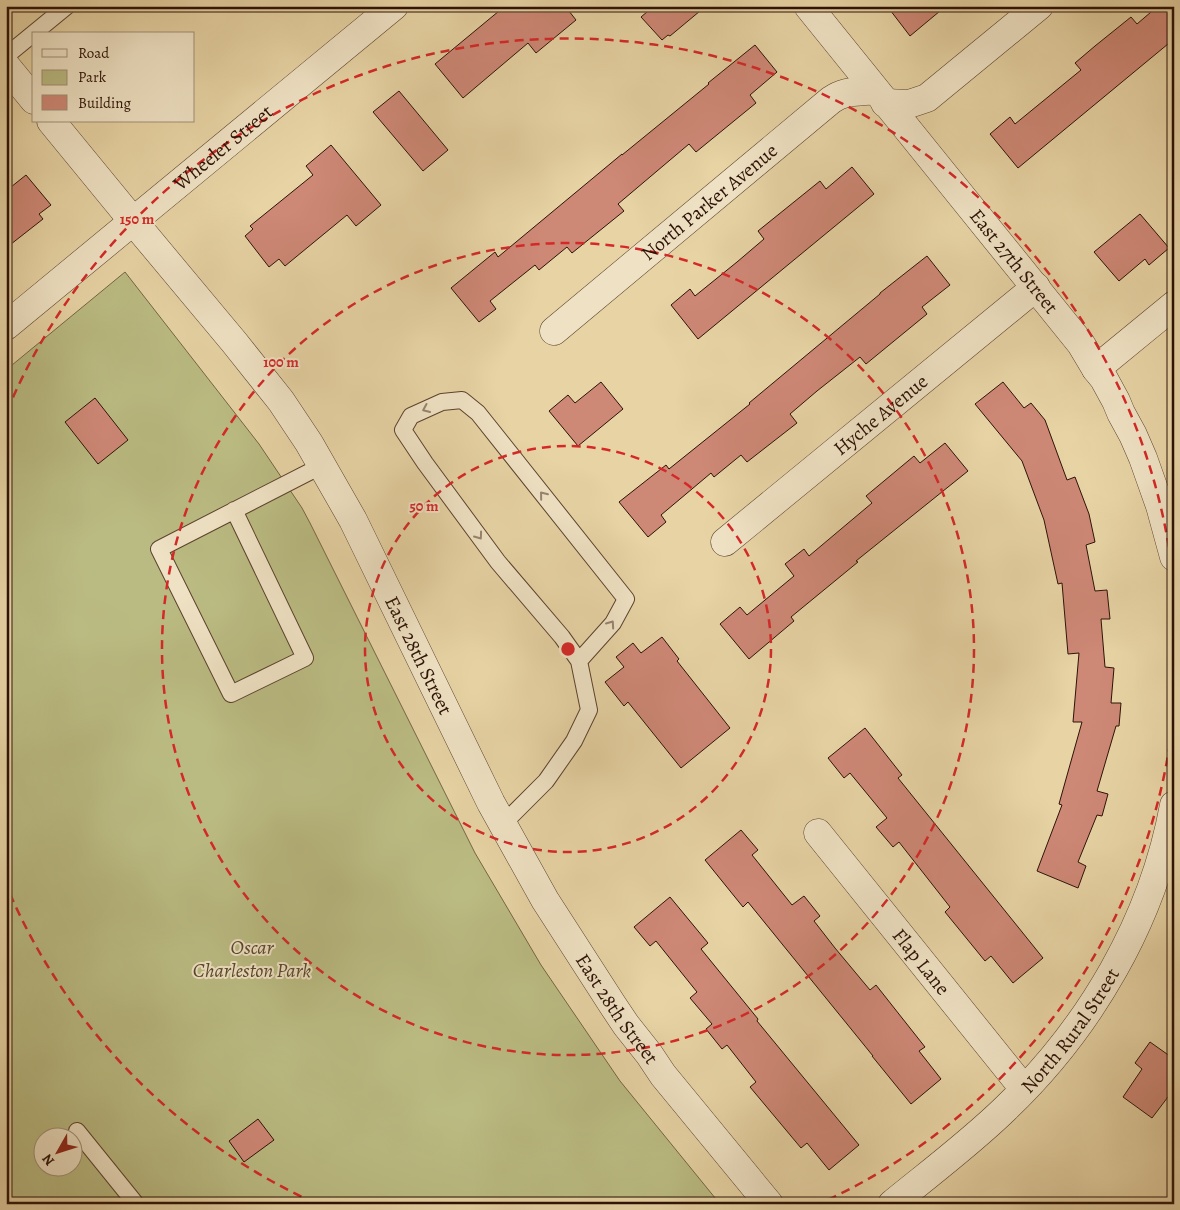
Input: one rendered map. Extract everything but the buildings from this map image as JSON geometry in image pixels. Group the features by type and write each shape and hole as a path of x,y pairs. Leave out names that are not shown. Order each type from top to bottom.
{"street":[{"name":"Wheeler Street","path":"6,326 394,6"},
{"name":"East 27th Street","path":"808,6 1081,344 1104,379 1133,435 1160,506 1172,551"},
{"name":"North Parker Avenue","path":"554,332 831,100 857,91 909,104 927,98 1039,6"},
{"path":"6,66 32,98"},
{"name":"East 28th Street","path":"52,122 234,342 281,401 309,443 353,520 491,803 545,900 626,1025 768,1204"},
{"name":"Hyche Avenue","path":"724,542 1036,287"},
{"path":"1096,369 1174,305"},
{"name":"North Rural Street","path":"892,1204 989,1124 1051,1061 1082,1020 1126,946 1151,889 1169,830 1174,805"},
{"name":"Flap Lane","path":"818,833 1024,1089"}],"lane":[{"path":"35,32 67,6"},
{"path":"6,56 32,35"},
{"path":"503,824 546,781 574,741 589,710 579,661 498,562 425,463 404,430 411,416 442,402 462,400 478,413 626,599 613,623 579,661"},
{"path":"234,510 305,658 231,694 159,549 234,510 322,466"},
{"path":"82,1137 136,1204"}],"green space":[{"name":"Oscar Charleston Park","path":"125,272 259,444 302,508 475,853 541,965 620,1081 720,1204 6,1204 6,370"}]}
